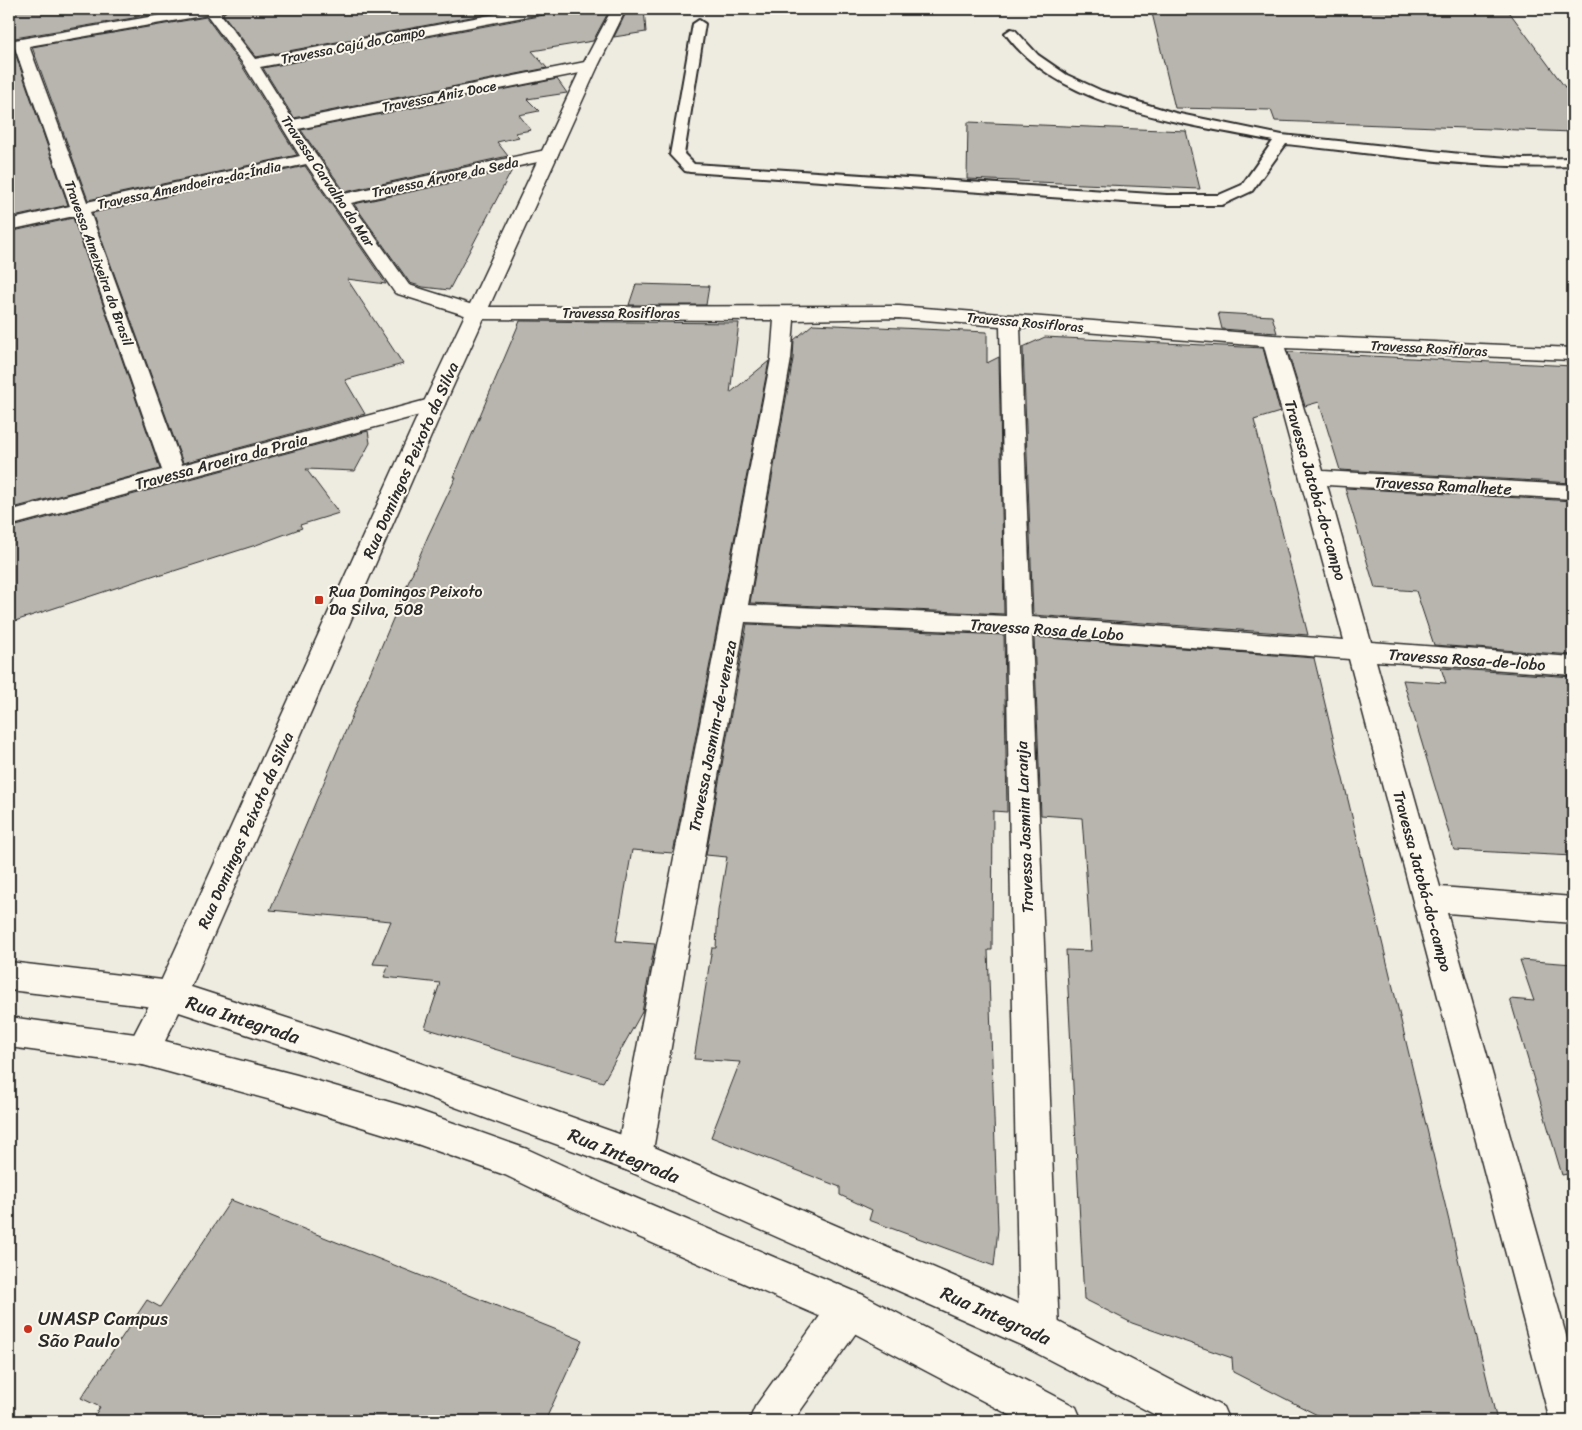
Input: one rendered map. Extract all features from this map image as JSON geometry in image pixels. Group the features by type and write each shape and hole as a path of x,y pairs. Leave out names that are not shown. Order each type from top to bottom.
{"street":[{"name":"Travessa Carvalho do Mar","path":"214,9 251,64 288,126 402,289 477,313"},
{"path":"16,50 214,9"},
{"name":"Travessa Cajú do Campo","path":"251,64 544,9"},
{"name":"Rua Domingos Peixoto da Silva","path":"143,1050 171,995 434,404 590,66 619,9"},
{"name":"Travessa Ameixeira do Brasil","path":"16,50 80,209 174,473"},
{"name":"Travessa Aniz Doce","path":"288,126 590,66"},
{"name":"Travessa Árvore da Seda","path":"339,200 550,154"},
{"name":"Travessa Amendoeira-da-Índia","path":"9,225 312,158"},
{"name":"Travessa Rosifloras","path":"477,313 785,314 899,312 1273,341 1573,354"},
{"name":"Travessa Jasmim-de-veneza","path":"634,1156 782,359 785,314"},
{"name":"Travessa Jasmim Laranja","path":"1010,322 1039,1333"},
{"name":"Travessa Jatobá-do-campo","path":"1273,341 1313,477 1570,1421"},
{"name":"Travessa Aroeira da Praia","path":"9,519 434,404"},
{"name":"Travessa Ramalhete","path":"1313,477 1573,492"},
{"name":"Travessa Rosa de Lobo","path":"734,613 1018,626 1360,651"},
{"name":"Travessa Rosa-de-lobo","path":"1360,651 1573,666"},
{"path":"1428,899 1573,910"},
{"name":"Rua Integrada","path":"9,976 171,995 355,1055 634,1156 1039,1333 1209,1421"},
{"path":"9,1032 143,1050 298,1091 408,1124 514,1161 849,1309 1062,1421"},
{"path":"769,1421 849,1309"}],"lane":[{"path":"699,24 677,156 690,168 1167,200 1222,200 1247,188 1282,139"},
{"path":"1012,33 1020,46 1061,77 1095,93 1136,107 1282,139 1470,159 1522,163 1573,162"}],"building":[{"path":"9,9 186,9 9,39"},
{"path":"229,9 514,9 256,57 223,14"},
{"path":"553,9 610,9 593,41 532,51 547,68 294,118 263,68 544,15"},
{"path":"628,9 644,9 646,32 614,37"},
{"path":"1151,9 1507,9 1573,98 1573,132 1275,121 1271,110 1175,108"},
{"path":"206,17 242,66 297,155 88,200 32,47"},
{"path":"14,50 68,205 9,218 9,51"},
{"path":"557,79 567,93 527,99 539,111 519,115 531,130 515,133 519,137 497,142 508,156 345,192 301,130"},
{"path":"968,122 1186,131 1200,189 967,179"},
{"path":"305,166 386,284 347,279 403,364 345,380 365,414 183,463 92,213"},
{"path":"512,170 449,290 423,287 410,283 354,204"},
{"path":"73,218 160,469 9,509 9,232"},
{"path":"636,284 709,286 706,305 629,305"},
{"path":"1218,313 1272,316 1277,333 1222,329"},
{"path":"520,321 739,323 730,393 769,361 673,853 632,850 616,941 655,944 642,1012 603,1082 425,1028 440,983 384,977 389,965 373,964 391,921 270,910 428,536 456,477 454,477"},
{"path":"813,324 987,332 987,363 999,357 1004,614 750,603 793,359 794,340"},
{"path":"1045,337 1263,348 1280,412 1254,420 1308,635 1033,615 1023,347"},
{"path":"1288,352 1573,366 1573,483 1340,470 1319,402 1305,406"},
{"path":"368,431 370,443 355,471 306,469 339,513 300,525 302,528 256,545 158,576 158,574 9,623 9,528"},
{"path":"1345,488 1573,501 1573,655 1434,645 1416,591 1375,588"},
{"path":"747,624 1004,635 1007,812 993,811 992,950 988,950 998,1229 994,1266 869,1220 872,1210 840,1195 840,1187 711,1137 740,1062 694,1059 712,948 716,948 718,911 727,857 706,855"},
{"path":"1034,637 1314,658 1497,1421 1329,1421 1233,1372 1232,1358 1132,1323 1084,1299 1066,950 1091,951 1082,818 1041,815"},
{"path":"1441,668 1573,677 1573,856 1454,850 1403,680 1446,683"},
{"path":"1520,960 1573,964 1573,1173 1562,1175 1510,999 1534,1001"},
{"path":"231,1200 582,1340 545,1421 91,1421 100,1407 81,1398 147,1300 160,1307"}],"place":[{"name":"Rua Domingos Peixoto Da Silva, 508","path":"319,600"},
{"name":"UNASP Campus São Paulo","path":"28,1329"}]}
